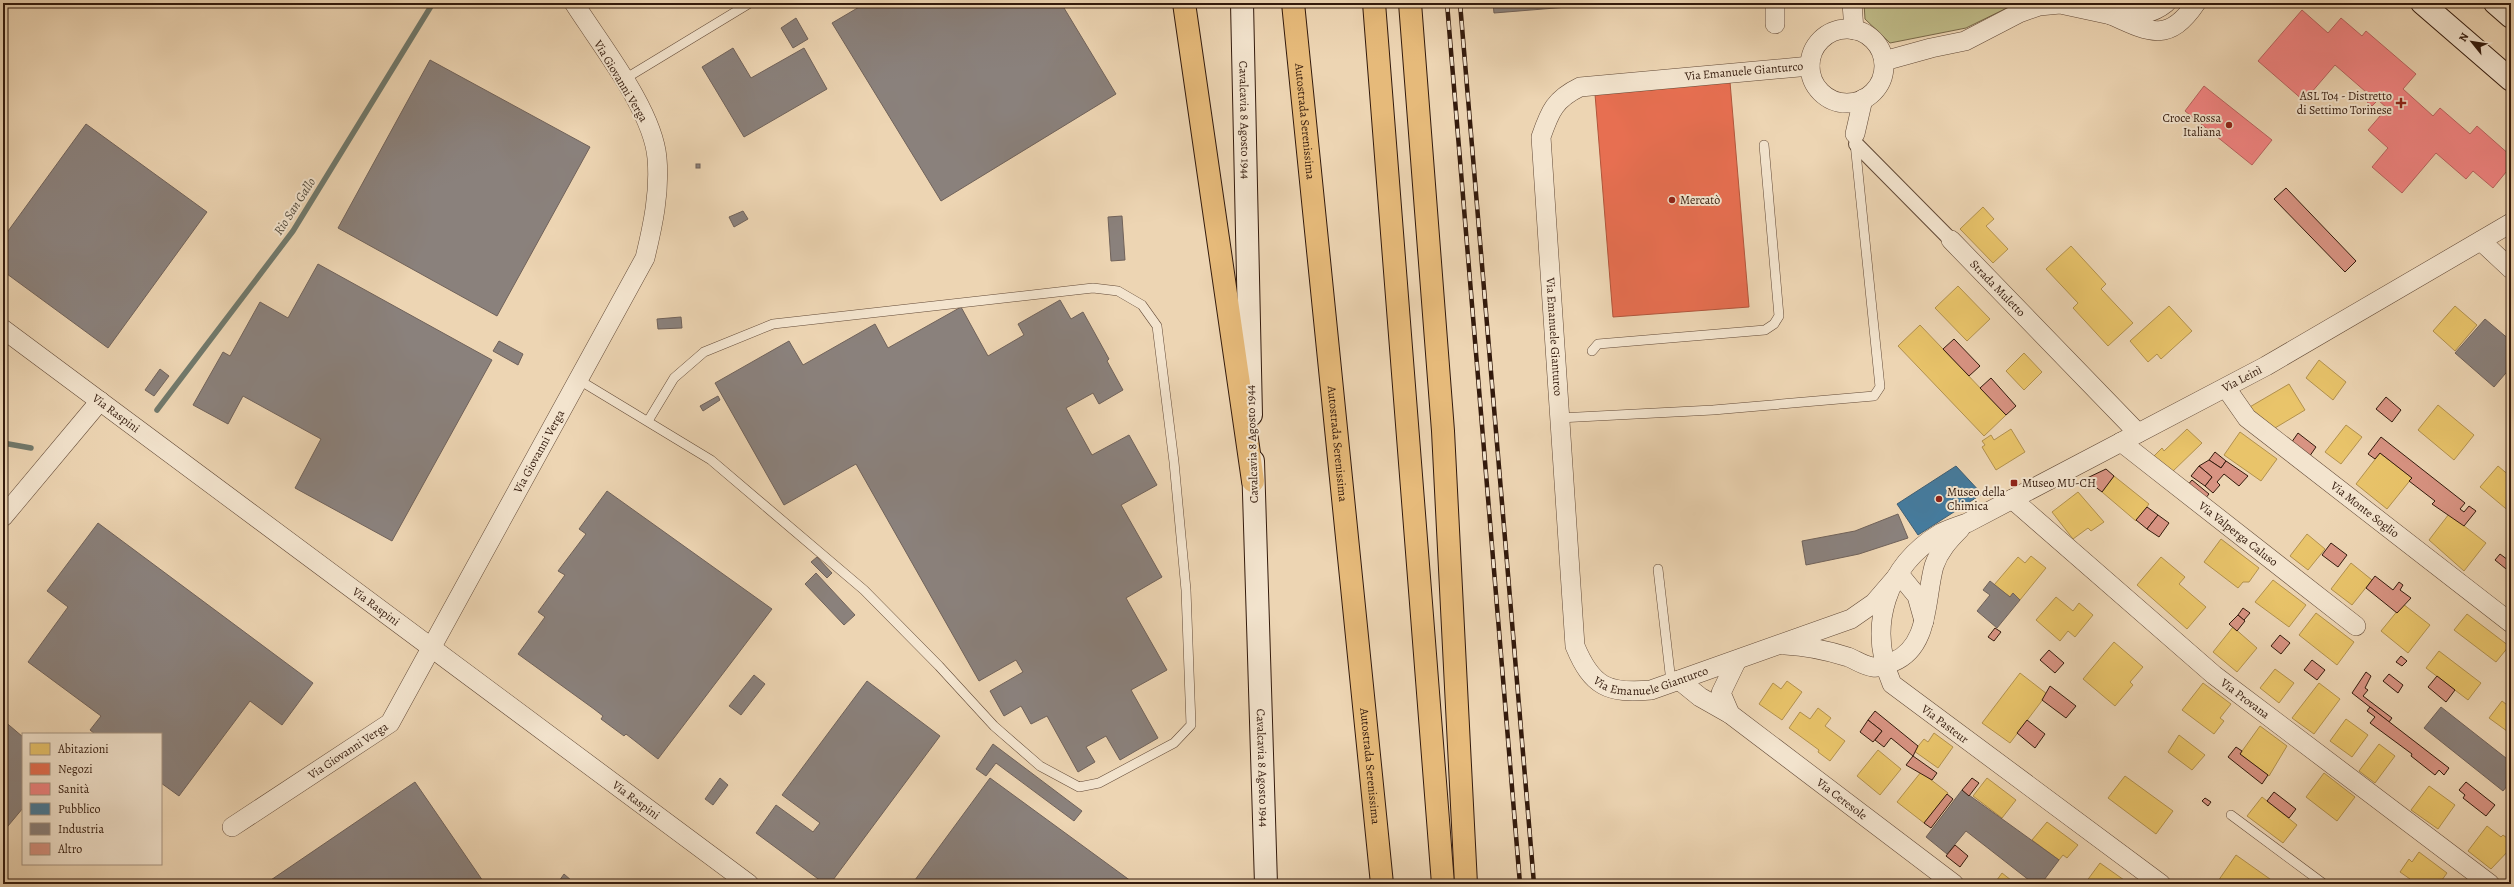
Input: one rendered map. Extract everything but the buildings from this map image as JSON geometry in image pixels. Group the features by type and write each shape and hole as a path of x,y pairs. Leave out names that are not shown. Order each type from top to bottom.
{"highway":[{"path":"1184,3 1253,481"},
{"name":"Autostrada Serenissima","path":"1293,3 1382,884"},
{"path":"1374,3 1443,884"},
{"path":"1410,3 1443,431 1466,884"}],"main road":[{"name":"Cavalcavia 8 Agosto 1944","path":"1242,3 1253,481 1266,884"},
{"path":"2422,3 2511,80"},
{"path":"2494,3 2511,17"}],"street":[{"name":"Via Giovanni Verga","path":"232,827 390,723 580,380 645,258 654,219 657,157 646,119 574,3"},
{"path":"1775,3 1775,24"},
{"path":"1852,3 1854,30 1874,41 1881,50 1884,61 1884,72 1880,84 1863,99 1845,103 1855,139"},
{"path":"2112,15 2142,15 2155,11 2166,3"},
{"path":"1884,61 1931,48 1965,41 2019,13 2039,6 2060,4 2112,15 2155,32 2170,30 2185,19 2196,3"},
{"name":"Via Emanuele Gianturco","path":"1845,103 1824,95 1817,87 1810,66 1812,55 1824,37 1833,32 1854,30"},
{"name":"Via Emanuele Gianturco","path":"1737,660 1651,690 1636,691 1614,689 1597,681 1581,660 1575,646 1541,137 1550,112 1564,95 1580,87 1810,66"},
{"path":"1855,139 1863,99"},
{"name":"Strada Muletto","path":"1855,139 2138,433"},
{"name":"Via Leinì","path":"1967,523 2226,388 2511,223"},
{"path":"2481,241 2511,269"},
{"name":"Via Raspini","path":"3,329 749,884"},
{"name":"Via Monte Soglio","path":"2226,388 2247,418 2511,623"},
{"path":"3,517 100,401"},
{"name":"Via Valperga Caluso","path":"2121,442 2356,626"},
{"name":"Via Provana","path":"2012,499 2214,675 2490,884"},
{"path":"1782,645 1807,646 1874,667 1884,666 1898,660 1910,651 1918,637 1924,621 1934,566 1940,551 1967,523"},
{"name":"Via Pasteur","path":"1967,523 1942,533 1931,541 1899,574 1885,597 1882,612 1880,648 1884,666 1892,684 2161,884"},
{"path":"1737,660 1841,623 1860,614 1874,603 1899,574 1917,596 1924,621"},
{"name":"Via Ceresole","path":"1730,714 1721,693 1737,660"},
{"name":"Via Ceresole","path":"1675,681 1730,714 1950,883"}],"lane":[{"path":"623,80 750,3"},
{"path":"1559,418 1713,410 1874,396 1880,387 1855,139"},
{"path":"1592,351 1598,344 1765,330 1774,324 1779,316 1764,145"},
{"path":"580,380 711,460 864,590 939,666 994,726 1040,766 1080,787 1100,783 1174,743 1191,725 1186,590 1174,462 1157,326 1142,305 1118,291 1093,288 773,324 704,352 674,378 648,421"},
{"path":"1658,568 1675,681"},
{"path":"2231,814 2324,884"}],"shaded area":[{"path":"1864,3 2146,3 2145,6 2011,6 1966,28 1890,43 1865,19"}],"waterway":[{"name":"Rio San Gallo","path":"157,410 293,231 433,3"},
{"name":"Rio San Gallo","path":"3,443 31,448"}],"railway":[{"path":"1447,3 1520,884"},
{"path":"1460,3 1534,884"}],"place":[{"name":"ASL To4 - Distretto di Settimo Torinese","path":"2401,103"},
{"name":"Croce Rossa Italiana","path":"2229,125"},
{"name":"Mercatò","path":"1672,200"},
{"name":"Museo MU-CH","path":"2014,483"},
{"name":"Museo della Chimica","path":"1939,499"}]}
